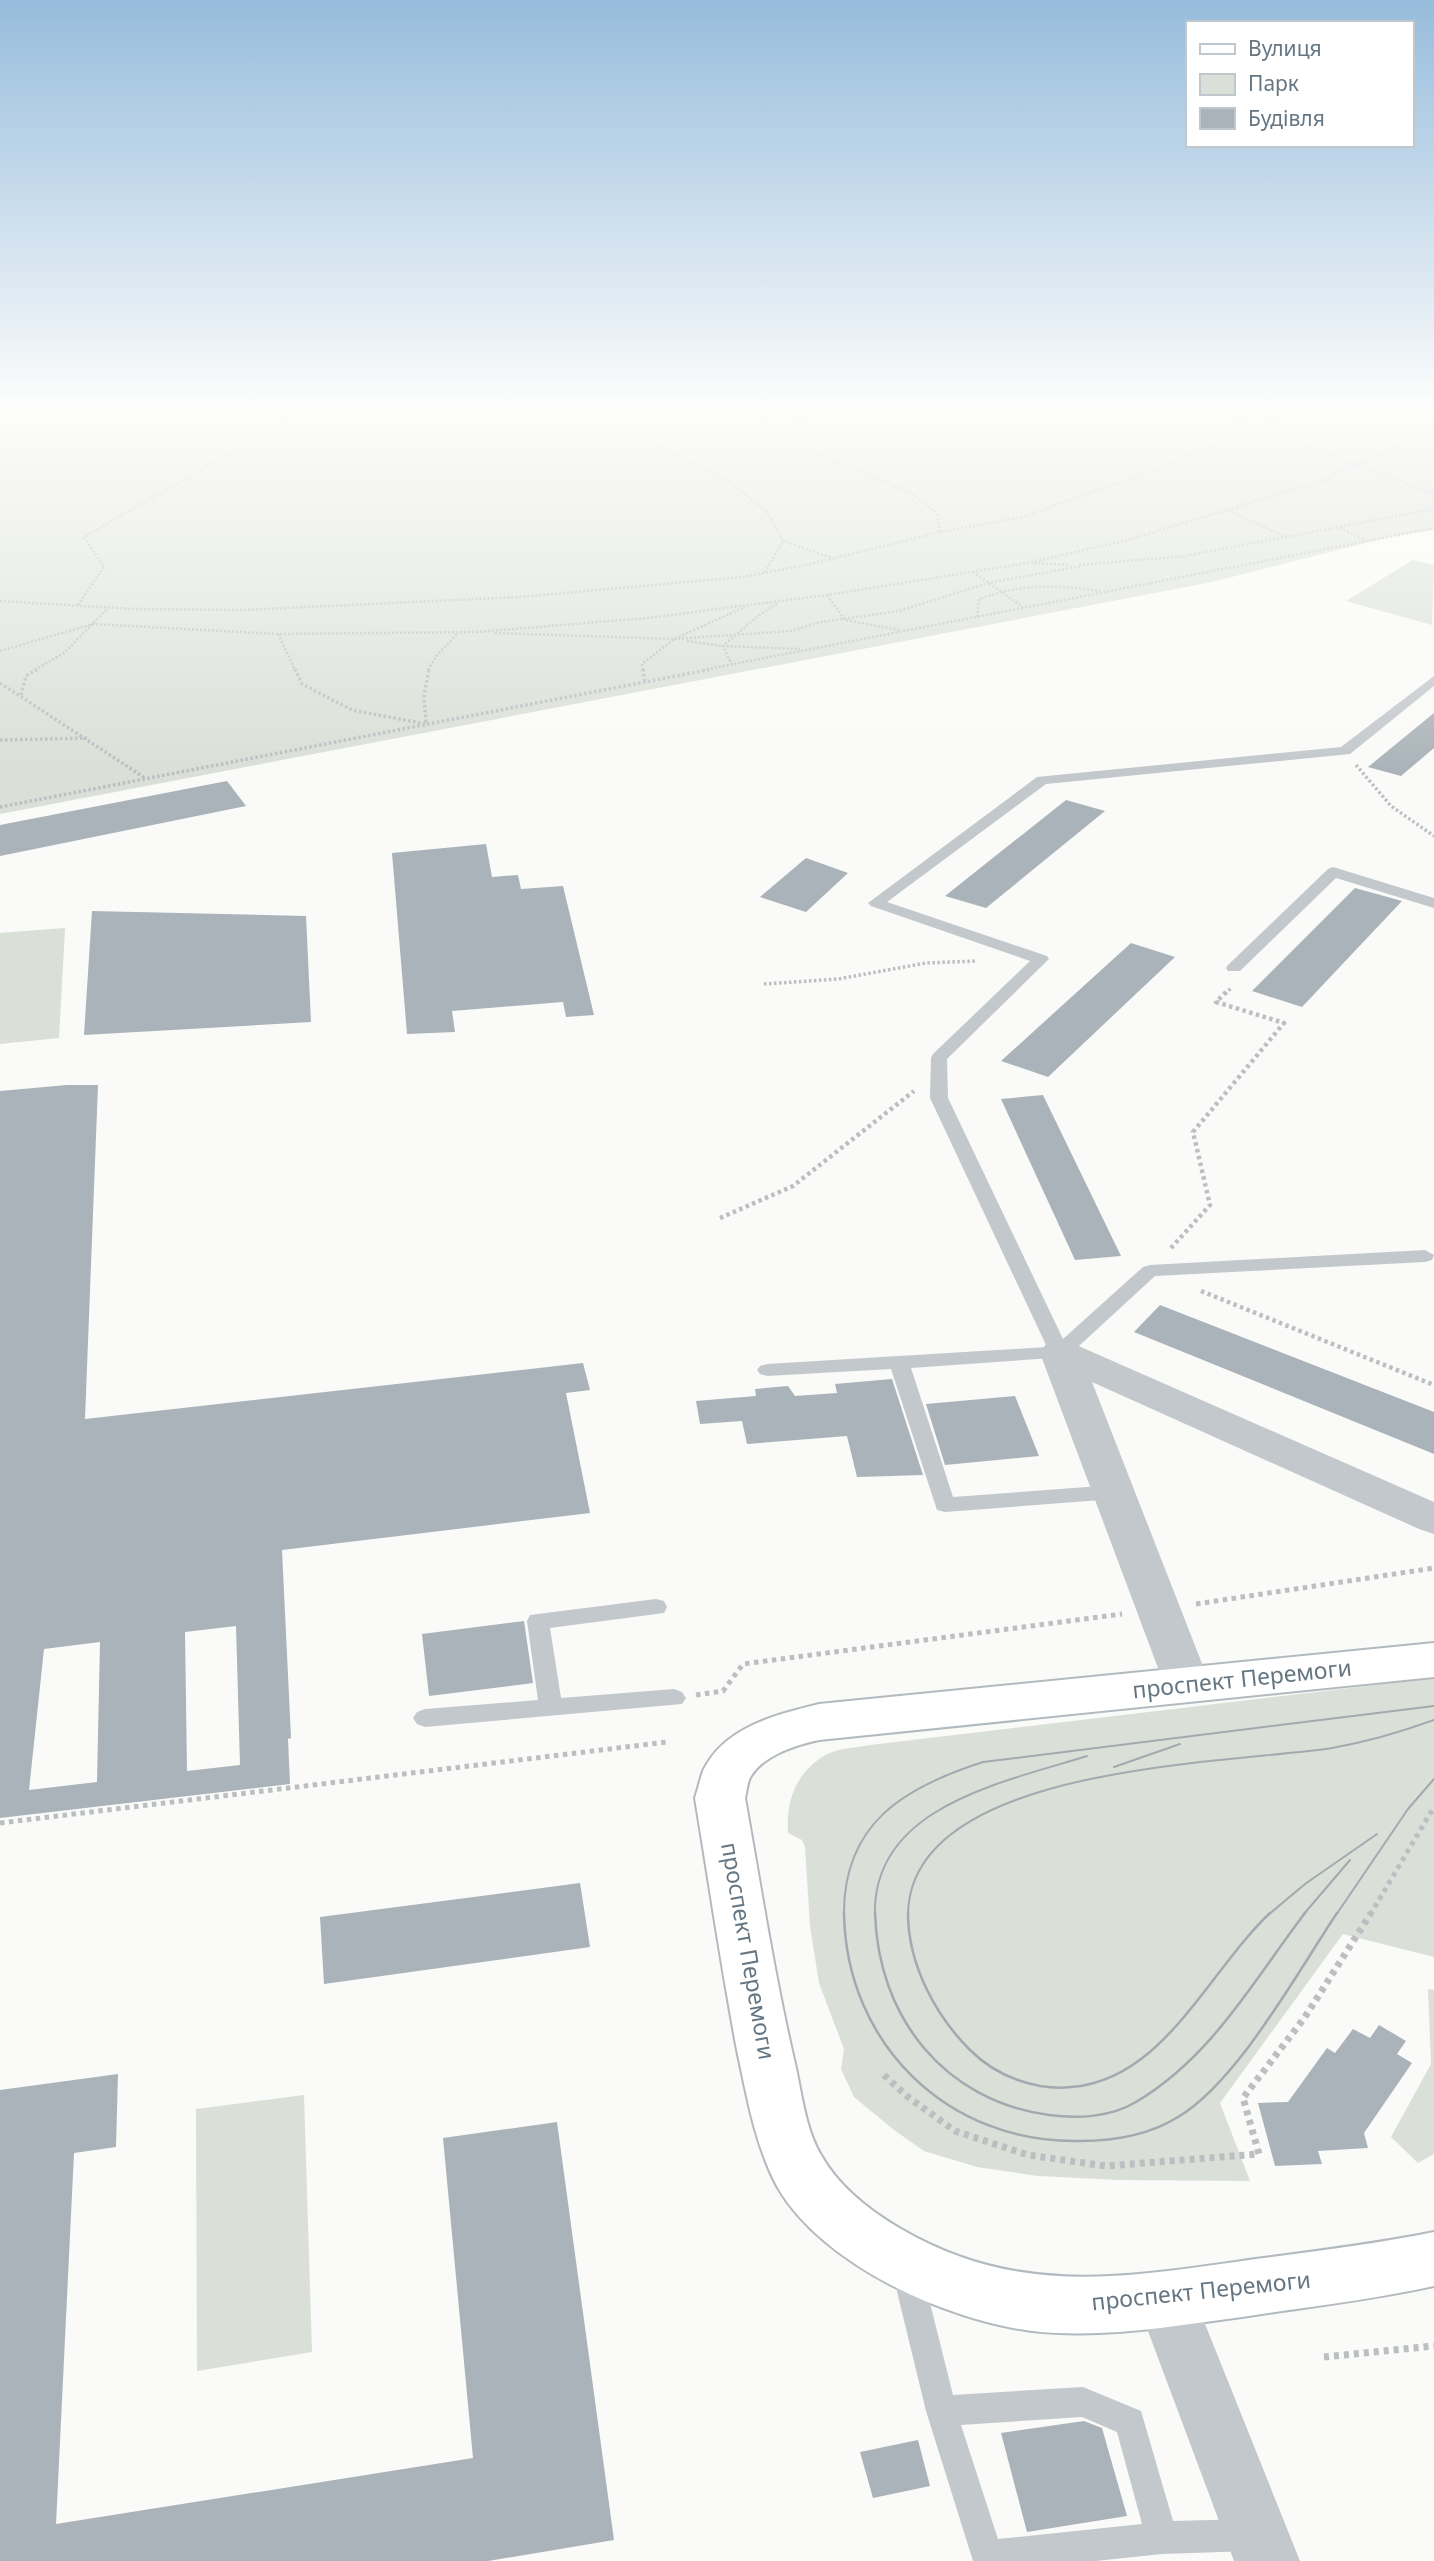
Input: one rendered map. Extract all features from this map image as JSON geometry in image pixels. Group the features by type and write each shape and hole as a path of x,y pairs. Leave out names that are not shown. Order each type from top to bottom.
{"main road":[{"name":"проспект Перемоги","path":"1434,1660 820,1722 784,1730 749,1751 729,1771 720,1798 758,2021 784,2130 798,2169 825,2206 864,2238 905,2263 972,2290 1032,2303 1108,2304 1166,2299 1389,2269 1434,2259"}],"street":[{"path":"1060,1353 1187,1684"},
{"path":"1060,1353 1434,1519"},
{"path":"1166,2299 1263,2548"}],"lane":[{"path":"1060,1353 939,1098 939,1058 1041,958 876,903 1042,780 1345,751 1434,680"},
{"path":"1235,975 1333,872 1434,903"},
{"path":"767,1370 1060,1353 1150,1271 1425,1256"},
{"path":"899,1363 944,1505 1114,1492"},
{"path":"551,1708 538,1621 656,1607"},
{"path":"425,1718 674,1698"},
{"path":"905,2263 941,2411 987,2556 1162,2538 1263,2548"},
{"path":"941,2411 1083,2402 1130,2422 1162,2538"}],"path":[{"path":"78,605 104,567 84,537 94,532"},
{"path":"778,532 783,541 832,558"},
{"path":"0,601 242,610 519,597 764,573 940,532"},
{"path":"0,651 93,624 278,634 458,633 647,618 827,595 1028,563 1155,532"},
{"path":"1275,532 1287,537"},
{"path":"674,639 739,632 791,631 821,622 899,611 988,583 1082,566 1142,558 1185,556 1319,532"},
{"path":"1347,532 1367,541"},
{"path":"0,807 1416,532"},
{"path":"764,573 783,541"},
{"path":"1028,563 1082,566"},
{"path":"973,572 1023,608"},
{"path":"977,617 979,599 999,590 1034,583 1105,592"},
{"path":"827,595 845,620 903,631"},
{"path":"723,646 759,615 782,601"},
{"path":"645,682 642,664 674,639 752,605"},
{"path":"21,696 26,676 64,653 109,607"},
{"path":"477,632 539,636 628,635 723,646 811,649"},
{"path":"426,724 422,688 435,655 458,633"},
{"path":"278,634 302,684 352,710 426,724"},
{"path":"723,646 732,665"},
{"path":"0,683 88,738 146,779"},
{"path":"0,740 88,738"},
{"path":"1345,751 1391,806 1434,836"},
{"path":"764,984 838,979 926,963 1041,958"},
{"path":"1235,975 1216,1002 1284,1024 1193,1132 1210,1205 1150,1271 1434,1385"},
{"path":"720,1218 793,1186 939,1072"},
{"path":"674,1698 723,1691 743,1664 1160,1609 1434,1568"},
{"path":"0,1824 667,1742"},
{"path":"884,2075 908,2097 955,2131 1028,2155 1106,2166 1259,2154 1243,2098 1320,1995 1434,1807"},
{"path":"1324,2357 1434,2346"}],"green space":[{"path":"0,532 1424,532 1394,536 1212,582 0,814"},
{"path":"1413,560 1434,565 1432,625 1346,601"},
{"path":"65,928 59,1038 0,1044 0,933"},
{"path":"1434,1678 1434,1957 1343,1934 1220,2103 1250,2181 1038,2176 977,2167 924,2151 854,2097 841,2069 844,2049 819,1983 810,1926 805,1847 802,1840 788,1833 794,1790 805,1772 822,1757 839,1750 870,1745"},
{"path":"1428,1989 1434,1990 1434,2154 1418,2163 1391,2137 1431,2064"},
{"path":"304,2095 312,2352 197,2371 196,2109"}],"building":[{"path":"1434,713 1434,748 1401,776 1368,767"},
{"path":"227,781 246,806 0,856 0,825"},
{"path":"1066,800 1105,811 986,908 945,896"},
{"path":"486,844 492,877 518,875 521,889 563,886 594,1015 566,1017 563,1002 452,1011 455,1032 407,1034 392,853"},
{"path":"806,858 848,873 806,912 760,897"},
{"path":"1355,888 1402,901 1302,1007 1252,991"},
{"path":"92,911 306,916 311,1022 84,1035"},
{"path":"1131,943 1175,957 1048,1077 1001,1061"},
{"path":"98,1085 85,1419 583,1363 590,1390 566,1393 590,1513 282,1550 291,1738 288,1739 290,1784 0,1818 0,1091","holes":["236,1626 240,1765 187,1771 185,1632","100,1642 97,1782 29,1790 44,1649"]},
{"path":"1043,1095 1121,1256 1075,1260 1001,1099"},
{"path":"1160,1305 1434,1412 1434,1454 1134,1332"},
{"path":"892,1379 923,1475 857,1477 847,1436 747,1444 742,1421 700,1424 696,1401 756,1396 755,1389 788,1386 795,1396 837,1393 835,1384"},
{"path":"1015,1396 1039,1456 945,1465 926,1404"},
{"path":"524,1621 533,1683 429,1696 422,1634"},
{"path":"580,1883 590,1947 324,1984 320,1917"},
{"path":"1379,2025 1406,2041 1397,2054 1412,2063 1364,2133 1368,2148 1318,2151 1322,2164 1275,2166 1258,2103 1288,2102 1327,2048 1335,2053 1353,2029 1370,2038"},
{"path":"118,2074 116,2147 74,2153 56,2524 473,2458 443,2138 557,2122 614,2540 488,2561 0,2561 0,2090"},
{"path":"1084,2421 1102,2428 1127,2516 1027,2532 1001,2433"},
{"path":"918,2440 930,2486 873,2498 860,2452"}],"tram line":[{"path":"844,1914 846,1883 854,1856 867,1833 884,1813 904,1797 928,1784 983,1762 1434,1706"},
{"path":"908,1915 922,1865 960,1827 1015,1800 1082,1781 1153,1768 1345,1746 1434,1720"},
{"path":"1114,1767 1180,1744"},
{"path":"875,1914 880,1878 895,1848 919,1824 949,1804 983,1789 1087,1756"},
{"path":"1336,1915 1408,1809 1434,1779"},
{"path":"1269,1914 1305,1884 1377,1834"},
{"path":"1303,1915 1350,1860"},
{"path":"875,1914 879,1951 889,1986 904,2019 924,2048 949,2072 978,2092 1012,2107 1071,2117 1116,2111 1136,2102 1163,2084 1187,2063 1230,2016 1305,1913"},
{"path":"844,1914 849,1961 863,2005 885,2044 914,2078 948,2105 988,2125 1032,2137 1080,2141 1105,2140 1143,2133 1178,2117 1200,2100 1223,2078 1265,2024 1337,1913"},
{"path":"908,1915 913,1951 926,1987 946,2021 977,2057 1020,2081 1040,2086 1080,2086 1114,2076 1145,2056 1172,2030 1269,1914"}]}
